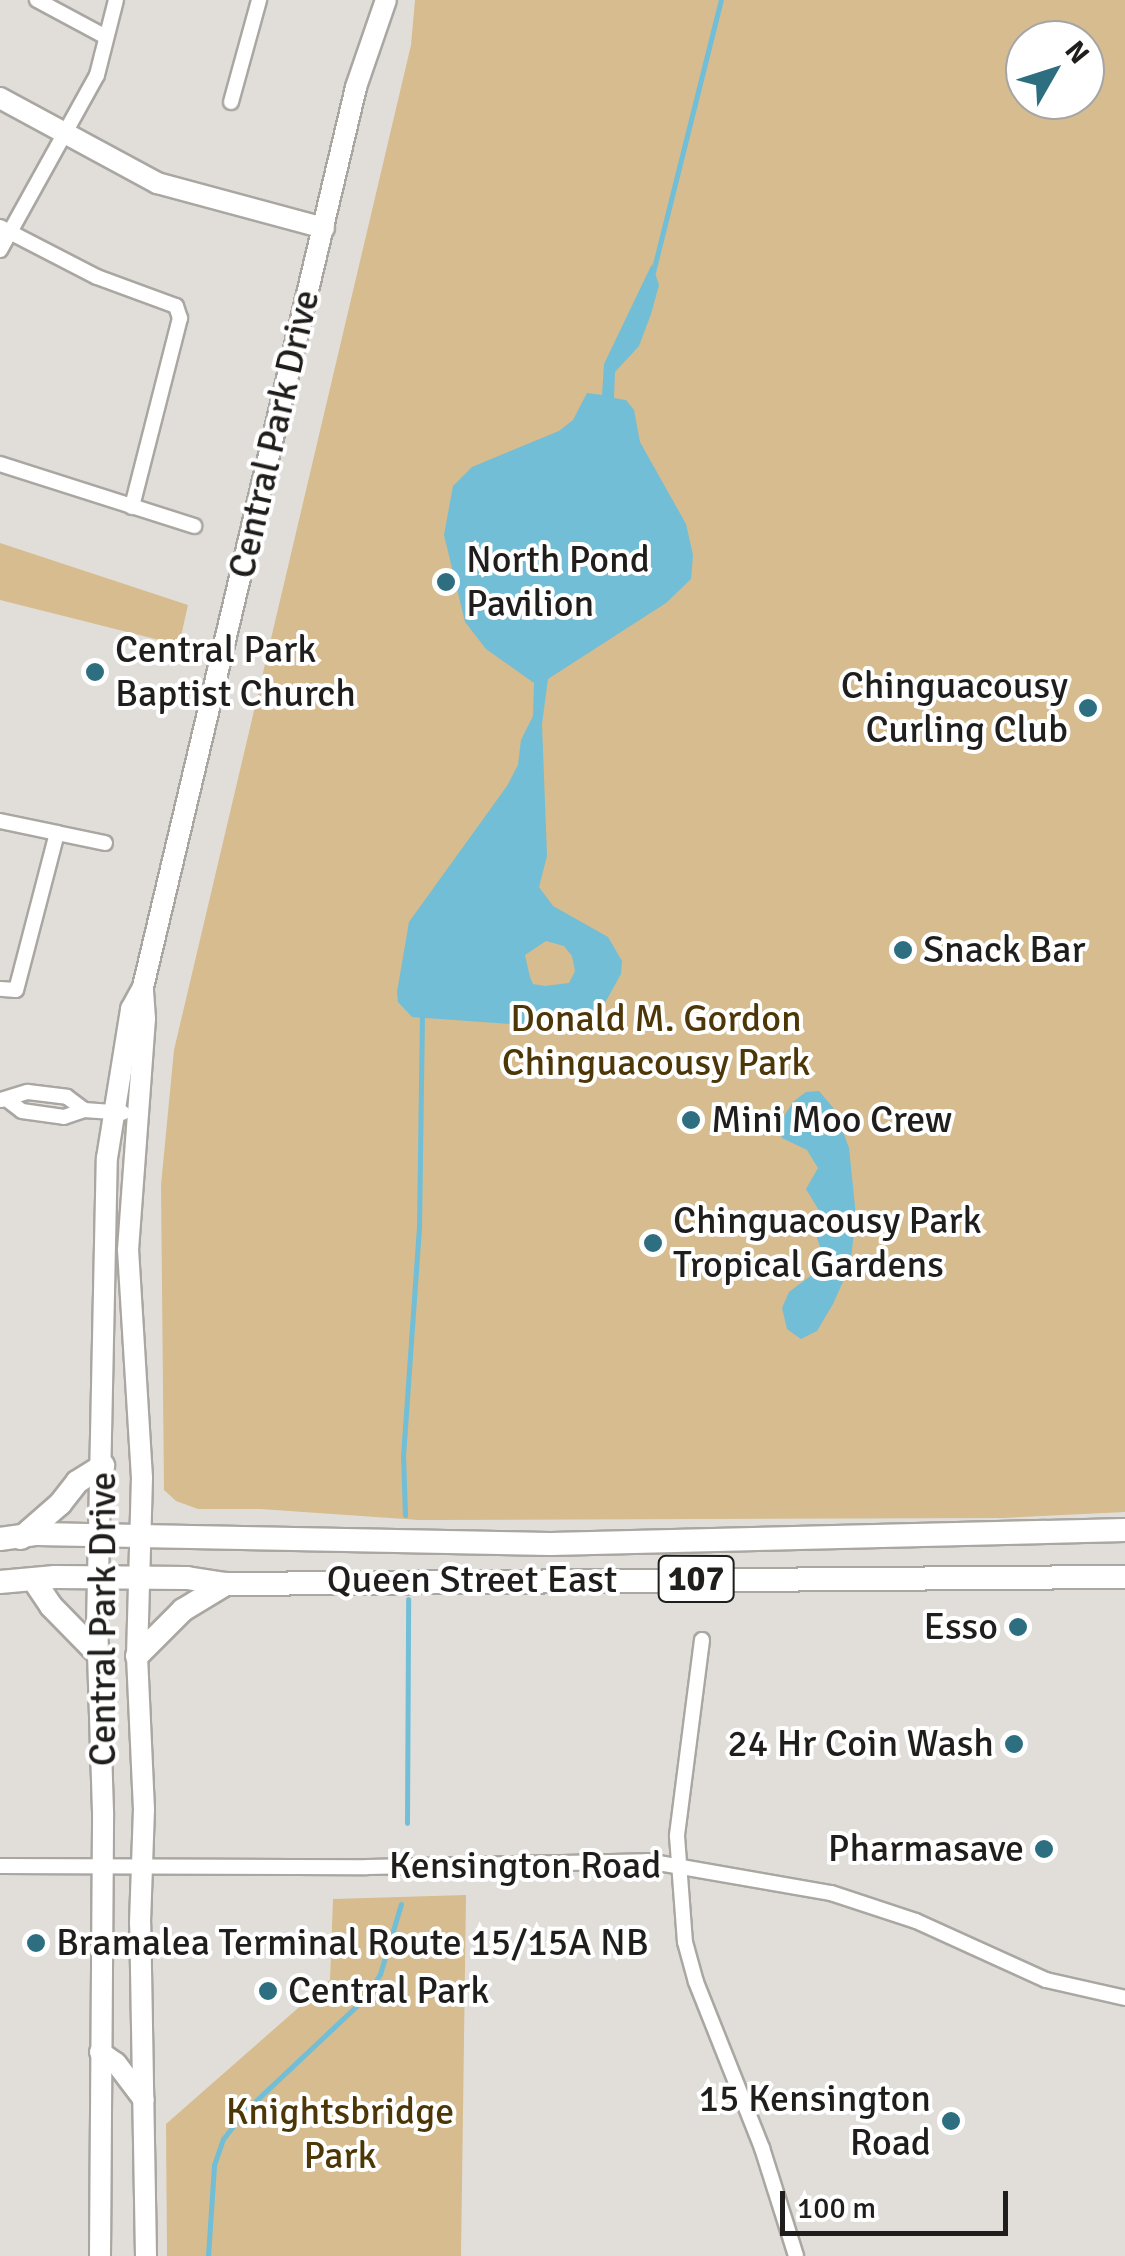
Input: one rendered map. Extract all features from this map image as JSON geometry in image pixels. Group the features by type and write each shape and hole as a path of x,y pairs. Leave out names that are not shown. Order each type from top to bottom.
{"main road":[{"path":"11,1539 60,1504 76,1482 103,1466"},
{"name":"Queen Street East","path":"11,1539 37,1534 551,1544 1125,1530"},
{"name":"Queen Street East","path":"0,1582 99,1578 226,1584 1125,1577"},
{"path":"36,1582 51,1606 98,1654"},
{"path":"137,1656 183,1610 226,1584"}],"street":[{"path":"37,0 106,36"},
{"path":"0,250 5,230 66,136 98,75 116,0"},
{"path":"231,102 260,0"},
{"name":"Central Park Drive","path":"100,2256 98,1654 107,1158 124,1113 145,1019 143,987 356,87 386,0"},
{"path":"0,98 157,183 324,228"},
{"path":"5,230 97,277 176,306 180,318 132,506"},
{"path":"0,464 194,526"},
{"path":"0,821 106,843"},
{"path":"0,990 16,990 57,833"},
{"path":"4,1100 28,1092 67,1097 84,1110 124,1113"},
{"name":"Central Park Drive","path":"124,1113 142,1478 137,1656 146,2256"},
{"path":"702,1640 677,1836 685,1942 696,1982 762,2148 796,2256"},
{"name":"Kensington Road","path":"0,1866 646,1861 678,1864 831,1893 916,1921 1046,1980 1125,1998"},
{"path":"100,2052 116,2063 144,2100"}],"green space":[{"name":"Donald M. Gordon Chinguacousy Park","path":"415,0 1125,0 1125,1512 1003,1518 419,1520 260,1509 198,1509 176,1501 164,1490 161,1185 174,1050 411,45"},
{"path":"0,543 188,605 179,645 0,600"},
{"name":"Knightsbridge Park","path":"466,1895 461,2256 167,2256 166,2124 330,1980 333,1899"}],"water":[{"path":"652,264 659,285 651,314 639,346 615,372 614,398 626,400 634,410 640,442 686,524 693,555 691,579 666,603 548,679 542,724 547,856 539,887 553,906 608,937 622,961 621,974 601,1010 574,1022 523,1025 412,1017 398,1002 397,992 409,922 507,786 533,716 534,683 486,649 465,622 444,535 453,486 472,467 559,431 573,420 587,393 602,395 604,364","holes":["546,941 564,946 572,956 575,971 569,983 533,984 525,955"]},
{"path":"819,1091 835,1110 849,1148 856,1216 850,1266 817,1331 801,1339 787,1329 782,1308 789,1292 817,1271 824,1258 817,1238 823,1217 806,1189 818,1168 807,1150 782,1138 778,1125 794,1101 806,1092"}],"waterway":[{"path":"653,272 721,0"},
{"path":"405,1515 403,1456 419,1228 422,1014"},
{"path":"407,1823 408,1599"},
{"path":"208,2256 214,2165 223,2139 245,2111 365,1998 380,1974 401,1904"}],"place":[{"name":"North Pond Pavilion","path":"446,582"},
{"name":"Central Park Baptist Church","path":"95,672"},
{"name":"Chinguacousy Curling Club","path":"1088,708"},
{"name":"Snack Bar","path":"903,950"},
{"name":"Mini Moo Crew","path":"691,1120"},
{"name":"Chinguacousy Park Tropical Gardens","path":"653,1243"},
{"name":"Esso","path":"1018,1627"},
{"name":"24 Hr Coin Wash","path":"1014,1744"},
{"name":"Pharmasave","path":"1044,1849"},
{"name":"Bramalea Terminal Route 15/15A NB","path":"36,1943"},
{"name":"Central Park","path":"268,1991"},
{"name":"15 Kensington Road","path":"951,2121"}]}
